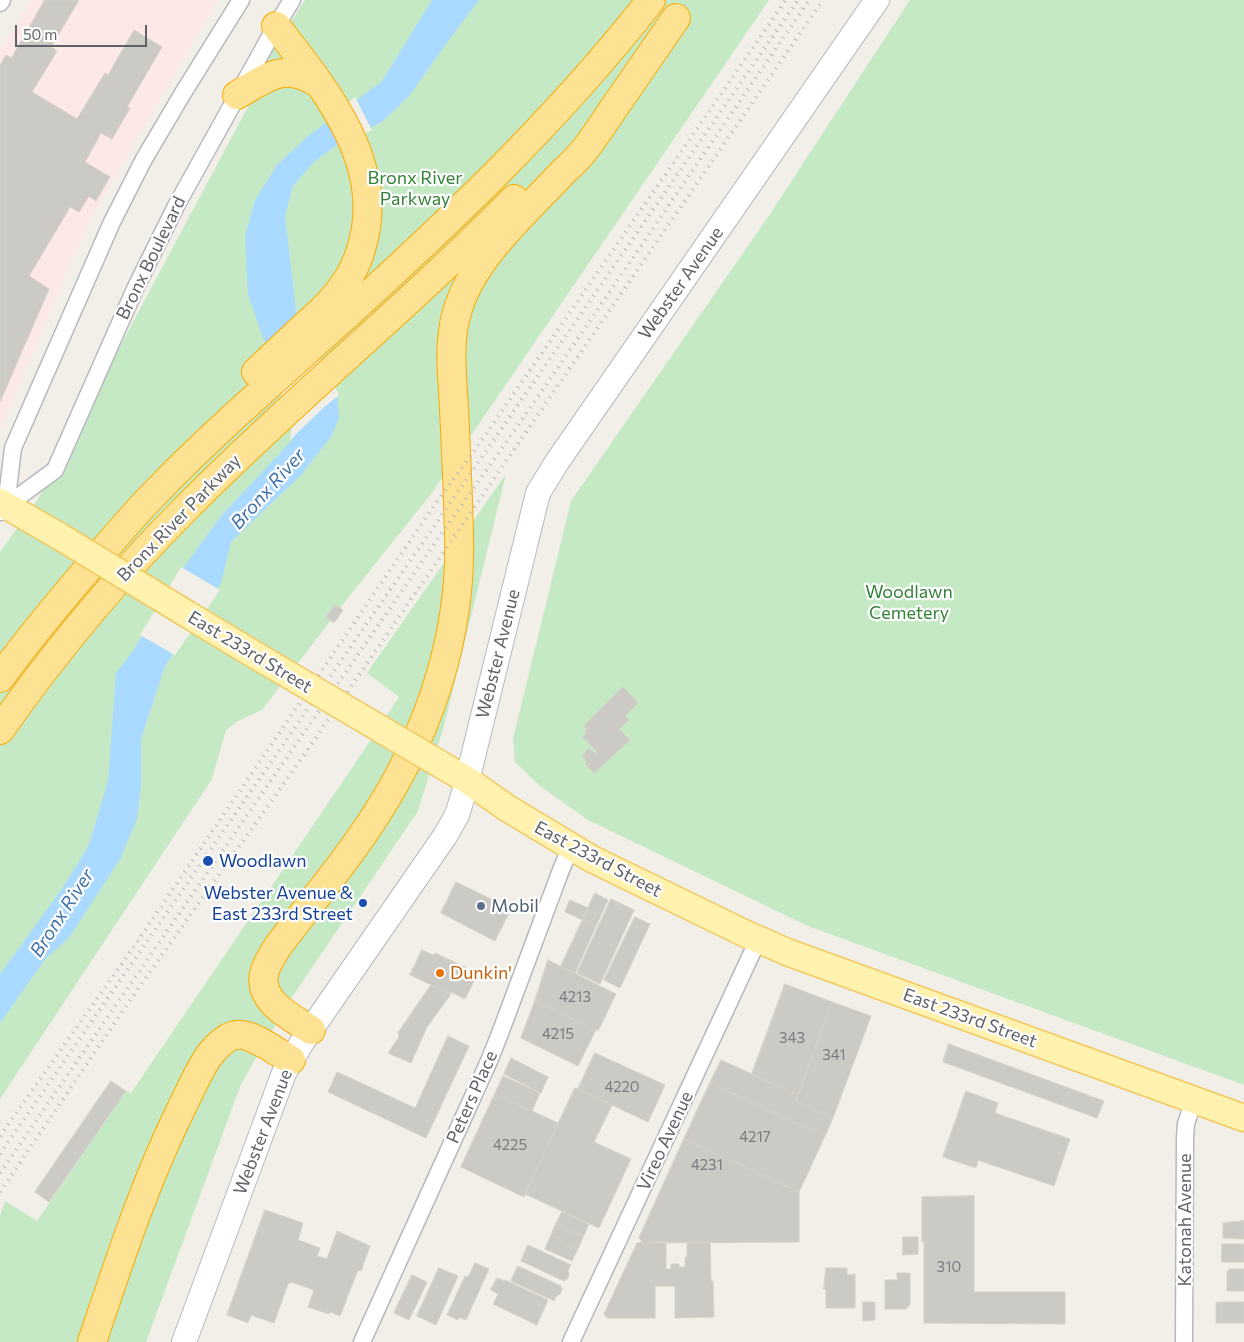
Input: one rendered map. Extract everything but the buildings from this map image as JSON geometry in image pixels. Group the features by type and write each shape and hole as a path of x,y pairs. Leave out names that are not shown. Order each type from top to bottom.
{"highway":[{"name":"Bronx River Parkway","path":"0,678 70,589 118,533 252,387 317,329 456,214 562,105 651,0"},
{"path":"311,1030 285,1014 269,1000 263,982 268,962 354,846 383,804 408,760 437,689 450,638 458,586 459,535 452,360 454,328 460,303 470,280 484,259 585,150 683,9"},
{"name":"Bronx River Parkway","path":"0,730 39,676 114,584 190,504 276,421 339,365 500,213 591,118 683,9"},
{"path":"276,26 332,103 349,133 361,162 368,199 365,235 354,269 342,288 325,308 317,329"},
{"path":"237,95 266,78 280,73 288,72 302,75 318,83"},
{"path":"92,1342 148,1181 176,1120 212,1051 224,1040 236,1034 251,1038 291,1060"}],"main road":[{"name":"Webster Avenue","path":"186,1342 284,1073 311,1030 445,836 457,815 538,493 557,462 877,0"},
{"name":"East 233rd Street","path":"2,507 59,536 218,633 428,756 592,859 758,940 1244,1118"}],"street":[{"path":"2,507 13,448 112,222 144,159 241,0"},
{"name":"Bronx Boulevard","path":"2,507 55,470 135,289 157,244 189,181 292,0"},
{"name":"Peters Place","path":"362,1342 432,1184 482,1078 560,870 571,846"},
{"name":"Vireo Avenue","path":"571,1342 758,940"},
{"name":"Katonah Avenue","path":"1184,1342 1185,1131 1194,1100"}],"shaded area":[{"path":"31,0 218,0 86,227 0,431 0,51"}],"green space":[{"name":"Bronx River Parkway","path":"305,0 769,0 431,494 340,608 335,605 326,617 331,620 262,710 236,722 226,730 212,779 0,1099 0,552 40,496 249,105 266,61"},
{"name":"Woodlawn Cemetery","path":"910,0 1244,0 1244,1085 808,926 588,820 540,786 515,762 513,739 571,501 768,217"},
{"path":"506,474 444,726 418,811 288,1003 241,1084 146,1342 0,1342 0,1216 5,1201 37,1221 126,1091 131,1093 399,697 367,673"}],"water":[{"name":"Bronx River","path":"432,0 479,0 409,96 382,122 337,145 314,162 293,186 285,216 297,319 337,395 339,418 331,437 301,475 231,542 221,583 165,666 141,739 141,785 137,819 120,859 69,938 46,958 0,1023 0,974 62,889 89,845 108,781 116,673 133,651 186,564 221,516 293,439 294,424 248,295 245,236 255,200 277,165 307,137 382,81"}],"pier":[{"path":"355,97 372,130 339,147 325,120"},
{"path":"301,321 339,395 290,440 292,424 266,353"},
{"path":"181,567 220,590 175,655 140,635"}],"railway":[{"path":"0,1136 135,945 431,510 477,447 786,0"},
{"path":"0,1154 798,0"},
{"path":"0,1173 531,407 809,0"},
{"path":"0,1192 135,993 304,755 823,0"}],"place":[{"name":"Woodlawn","path":"208,861"},
{"name":"Webster Avenue & East 233rd Street","path":"363,903"},
{"name":"Mobil","path":"481,906"},
{"name":"Dunkin'","path":"440,973"}]}
